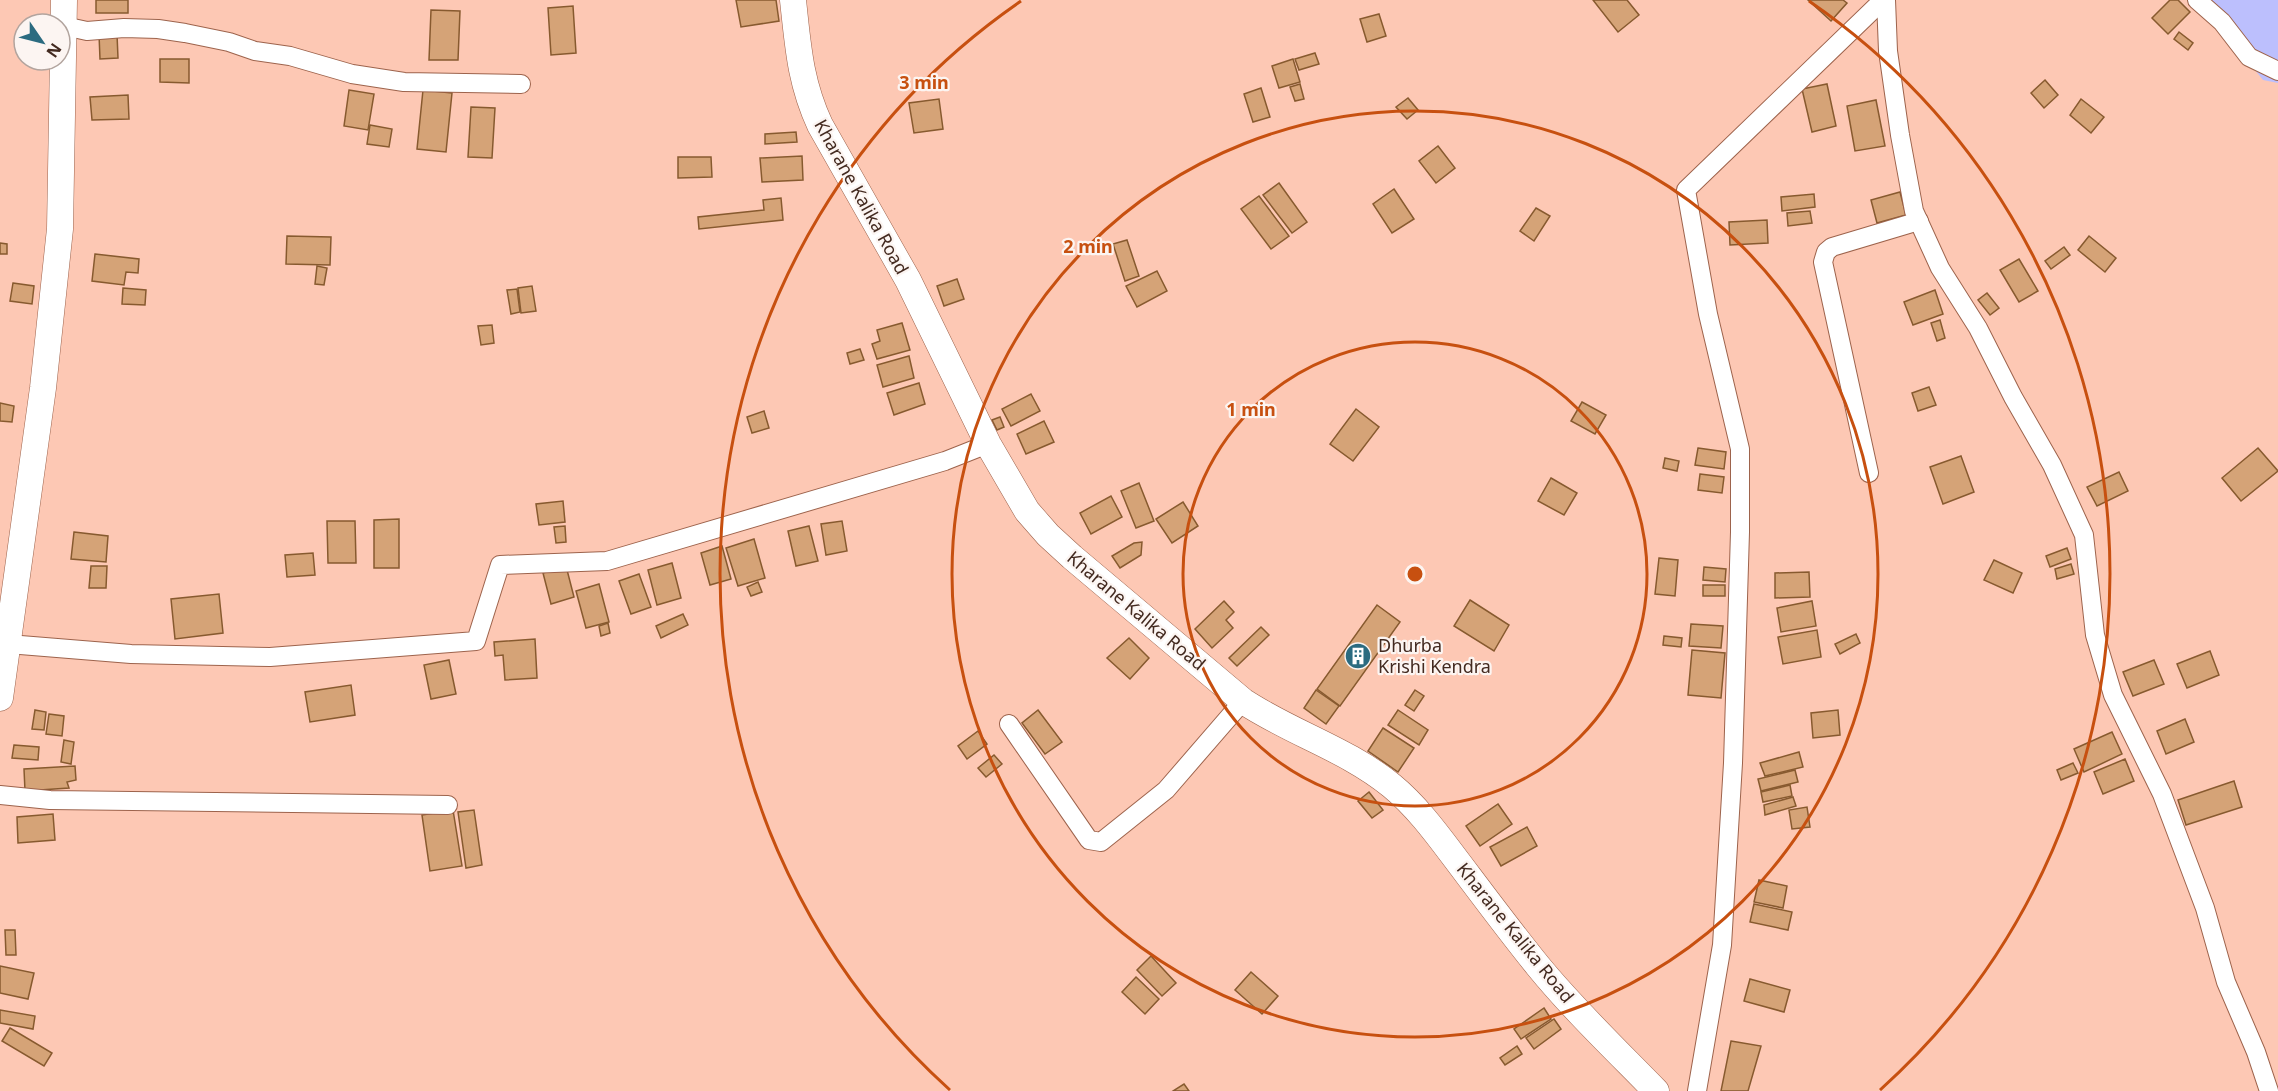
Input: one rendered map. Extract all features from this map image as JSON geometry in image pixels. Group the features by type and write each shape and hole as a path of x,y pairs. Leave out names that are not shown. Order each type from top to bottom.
{"street":[{"name":"Kharane Kalika Road","path":"793,0 803,82 810,104 908,280 988,444 1027,511 1048,535 1243,701 1269,719 1345,754 1394,787 1432,829 1538,966 1590,1024 1656,1091"},
{"path":"1884,0 1888,51 1914,211 1940,268 1978,328 2013,397 2052,465 2084,535 2095,635 2113,695 2166,804 2205,908 2226,982 2256,1053 2269,1091"},
{"path":"1697,1091 1723,934 1733,763 1740,532 1740,449 1708,314 1686,190 1884,0"},
{"path":"2197,0 2222,22 2249,57 2278,71"},
{"path":"72,28 87,31 124,28 185,33 229,42 255,51 290,56 352,74 404,82 521,84"},
{"path":"0,698 43,388 60,229 63,72"},
{"path":"1869,472 1822,262 1826,252 1832,247 1919,221"},
{"path":"8,644 131,654 270,657 476,641 500,565 607,561 945,461 988,444"},
{"path":"1009,724 1089,840 1101,842 1166,790 1243,701"},
{"path":"0,795 50,800 448,805"}],"shaded area":[{"path":"2196,0 2278,0 2278,83 2263,80"}],"building":[{"path":"96,0 128,0 128,13 96,13"},
{"path":"736,0 776,0 779,21 741,27"},
{"path":"1593,0 1627,0 1639,15 1618,32"},
{"path":"1808,0 1843,0 1847,3 1831,21"},
{"path":"2170,0 2178,0 2190,12 2168,34 2152,18"},
{"path":"573,6 576,53 551,55 548,8"},
{"path":"431,10 460,11 458,60 429,60"},
{"path":"1379,14 1386,36 1367,42 1360,19"},
{"path":"2179,32 2193,43 2188,50 2174,39"},
{"path":"99,34 117,34 118,58 100,59"},
{"path":"1315,53 1319,64 1299,70 1295,59"},
{"path":"160,59 189,59 189,83 160,82"},
{"path":"1293,59 1300,82 1279,88 1272,66"},
{"path":"2045,80 2058,95 2044,108 2031,93"},
{"path":"1300,84 1304,99 1295,101 1290,87"},
{"path":"1827,84 1836,126 1812,132 1802,89"},
{"path":"1261,88 1270,117 1253,122 1244,94"},
{"path":"349,90 374,94 368,130 344,126"},
{"path":"423,90 452,93 446,152 417,149"},
{"path":"128,95 129,119 92,120 90,97"},
{"path":"1408,98 1418,110 1407,119 1396,107"},
{"path":"939,99 943,129 914,133 909,103"},
{"path":"2081,99 2104,117 2091,133 2070,115"},
{"path":"1876,100 1885,146 1855,151 1847,106"},
{"path":"471,107 495,108 492,158 468,157"},
{"path":"370,125 392,129 389,147 367,144"},
{"path":"796,132 797,142 765,144 765,134"},
{"path":"1438,146 1455,168 1436,183 1419,161"},
{"path":"802,156 803,180 762,182 760,158"},
{"path":"678,157 711,157 712,177 678,178"},
{"path":"1279,183 1307,222 1292,233 1263,195"},
{"path":"1394,189 1414,219 1392,233 1373,204"},
{"path":"1900,192 1906,215 1877,223 1871,200"},
{"path":"1814,194 1815,207 1782,211 1781,197"},
{"path":"1259,196 1289,236 1271,249 1241,209"},
{"path":"781,198 783,220 699,229 698,217 764,210 763,200"},
{"path":"1536,208 1550,216 1534,241 1520,231"},
{"path":"1810,211 1812,223 1788,226 1787,213"},
{"path":"1767,220 1768,243 1730,245 1729,222"},
{"path":"287,236 331,237 330,265 286,264"},
{"path":"2089,236 2116,258 2105,272 2078,250"},
{"path":"1127,240 1139,276 1125,281 1113,244"},
{"path":"0,243 7,244 7,254 0,254"},
{"path":"2064,247 2070,255 2051,269 2045,261"},
{"path":"95,254 139,259 138,273 126,272 124,285 92,281"},
{"path":"2019,259 2038,291 2019,302 2000,270"},
{"path":"317,266 327,268 324,285 315,284"},
{"path":"1157,271 1167,291 1137,307 1126,286"},
{"path":"957,279 964,299 944,306 937,286"},
{"path":"13,283 34,286 32,304 10,301"},
{"path":"532,286 536,311 521,313 518,288"},
{"path":"123,288 146,290 145,305 122,304"},
{"path":"517,289 520,312 511,314 507,290"},
{"path":"1935,290 1943,314 1913,325 1904,302"},
{"path":"1987,293 1999,308 1990,315 1978,300"},
{"path":"1940,320 1945,338 1937,341 1931,323"},
{"path":"902,323 910,350 877,359 872,344 880,341 877,330"},
{"path":"492,325 494,343 481,345 478,326"},
{"path":"860,349 864,360 850,364 847,353"},
{"path":"909,356 914,378 883,387 877,365"},
{"path":"919,383 925,404 894,415 887,393"},
{"path":"1929,387 1936,405 1918,411 1912,393"},
{"path":"1031,394 1040,411 1011,426 1002,409"},
{"path":"1582,402 1606,415 1595,434 1571,421"},
{"path":"0,403 14,406 12,422 0,421"},
{"path":"1356,409 1379,427 1353,461 1330,444"},
{"path":"764,411 769,428 752,433 747,417"},
{"path":"1000,417 1004,427 997,430 992,420"},
{"path":"1044,421 1054,442 1026,454 1017,434"},
{"path":"1698,448 1726,452 1724,469 1695,465"},
{"path":"2258,448 2278,471 2241,501 2222,478"},
{"path":"1961,456 1974,492 1943,504 1930,467"},
{"path":"1665,458 1679,461 1677,471 1663,468"},
{"path":"2119,472 2128,491 2097,506 2087,487"},
{"path":"1700,474 1724,477 1722,493 1698,490"},
{"path":"1551,478 1577,493 1564,515 1538,501"},
{"path":"1139,483 1154,521 1136,528 1121,491"},
{"path":"1111,496 1122,517 1091,534 1080,513"},
{"path":"563,501 565,522 539,525 536,504"},
{"path":"1183,502 1198,526 1172,543 1156,519"},
{"path":"399,519 399,568 374,568 374,520"},
{"path":"327,521 355,521 356,563 328,563"},
{"path":"842,521 847,551 826,555 821,524"},
{"path":"565,526 566,542 556,543 554,527"},
{"path":"809,526 818,561 796,566 788,531"},
{"path":"74,532 108,536 106,562 71,559"},
{"path":"754,539 765,578 738,586 726,548"},
{"path":"1142,542 1141,555 1120,568 1112,556 1134,543"},
{"path":"722,546 731,579 710,585 701,553"},
{"path":"2067,548 2071,559 2050,567 2046,556"},
{"path":"313,553 315,575 287,577 285,555"},
{"path":"1659,558 1678,560 1675,596 1655,594"},
{"path":"1994,560 2022,573 2013,593 1984,580"},
{"path":"672,563 681,598 657,605 648,570"},
{"path":"2071,564 2074,574 2057,579 2055,569"},
{"path":"91,566 107,566 106,588 89,588"},
{"path":"566,566 574,597 551,604 543,573"},
{"path":"1704,567 1726,569 1725,582 1703,580"},
{"path":"1809,572 1810,597 1775,598 1775,573"},
{"path":"639,574 651,607 631,614 619,581"},
{"path":"758,582 762,592 751,596 747,587"},
{"path":"599,584 609,622 586,628 576,591"},
{"path":"1703,585 1725,585 1725,596 1703,596"},
{"path":"219,594 223,633 175,639 171,599"},
{"path":"1470,600 1509,625 1494,651 1454,626"},
{"path":"1224,601 1234,612 1226,620 1233,628 1212,648 1195,629"},
{"path":"1812,601 1816,626 1781,632 1777,608"},
{"name":"Dhurba Krishi Kendra","path":"1377,605 1400,622 1340,706 1317,689"},
{"path":"683,614 688,625 661,638 656,626"},
{"path":"608,623 610,633 601,636 599,626"},
{"path":"1691,624 1723,626 1721,648 1689,646"},
{"path":"1261,627 1269,635 1237,666 1229,658"},
{"path":"1817,630 1821,657 1783,664 1778,637"},
{"path":"1856,634 1860,643 1840,654 1835,644"},
{"path":"1664,636 1682,638 1681,647 1663,645"},
{"path":"1129,638 1149,658 1130,679 1107,658"},
{"path":"535,639 537,678 505,680 503,655 495,656 494,642"},
{"path":"1692,650 1725,653 1721,698 1688,695"},
{"path":"2210,651 2219,675 2187,688 2177,664"},
{"path":"449,660 456,694 431,699 424,665"},
{"path":"2154,660 2164,684 2133,696 2123,672"},
{"path":"351,685 355,715 310,722 305,692"},
{"path":"1316,690 1339,706 1326,724 1304,708"},
{"path":"1415,690 1424,696 1414,711 1405,705"},
{"path":"35,710 46,712 44,730 32,729"},
{"path":"1038,710 1062,742 1045,754 1022,723"},
{"path":"1398,710 1428,730 1419,745 1388,725"},
{"path":"1838,710 1840,735 1813,738 1811,713"},
{"path":"49,714 64,716 62,736 46,734"},
{"path":"2185,719 2194,742 2166,754 2157,731"},
{"path":"1383,728 1414,748 1398,772 1368,751"},
{"path":"978,731 987,744 967,759 958,746"},
{"path":"2112,732 2122,754 2084,772 2074,749"},
{"path":"64,740 74,742 71,764 61,762"},
{"path":"14,745 39,747 38,760 12,758"},
{"path":"1799,752 1803,767 1765,776 1760,763"},
{"path":"994,755 1002,764 986,777 978,768"},
{"path":"2125,759 2134,781 2103,794 2094,772"},
{"path":"2073,763 2078,773 2061,780 2057,770"},
{"path":"75,766 76,780 67,782 69,788 25,791 24,769"},
{"path":"1795,770 1798,782 1761,791 1758,779"},
{"path":"2234,781 2242,807 2186,825 2178,800"},
{"path":"1790,785 1792,796 1763,802 1761,792"},
{"path":"1369,792 1383,810 1372,818 1358,801"},
{"path":"1793,797 1796,806 1765,815 1764,805"},
{"path":"1498,804 1512,824 1480,846 1466,826"},
{"path":"1807,807 1810,827 1792,829 1789,810"},
{"path":"453,810 462,866 430,871 422,815"},
{"path":"474,810 482,865 466,868 458,812"},
{"path":"53,814 55,840 18,843 17,817"},
{"path":"1527,827 1537,846 1501,866 1490,847"},
{"path":"1759,880 1787,886 1783,908 1754,902"},
{"path":"1754,904 1792,912 1788,930 1750,922"},
{"path":"5,930 15,930 16,955 6,955"},
{"path":"1151,956 1176,983 1162,996 1137,970"},
{"path":"0,966 34,973 28,999 0,993"},
{"path":"1251,972 1278,996 1262,1014 1235,990"},
{"path":"1136,977 1159,999 1145,1014 1122,992"},
{"path":"1750,979 1790,990 1784,1012 1744,1001"},
{"path":"1544,1008 1551,1019 1521,1039 1514,1029"},
{"path":"0,1010 35,1016 33,1029 0,1023"},
{"path":"1554,1019 1561,1029 1534,1049 1526,1038"},
{"path":"10,1028 52,1053 44,1066 2,1041"},
{"path":"1731,1041 1761,1046 1748,1091 1721,1091"},
{"path":"1517,1046 1522,1054 1505,1065 1500,1058"},
{"path":"1184,1084 1189,1091 1173,1091"}],"place":[{"name":"Dhurba Krishi Kendra","path":"1358,656"}]}
